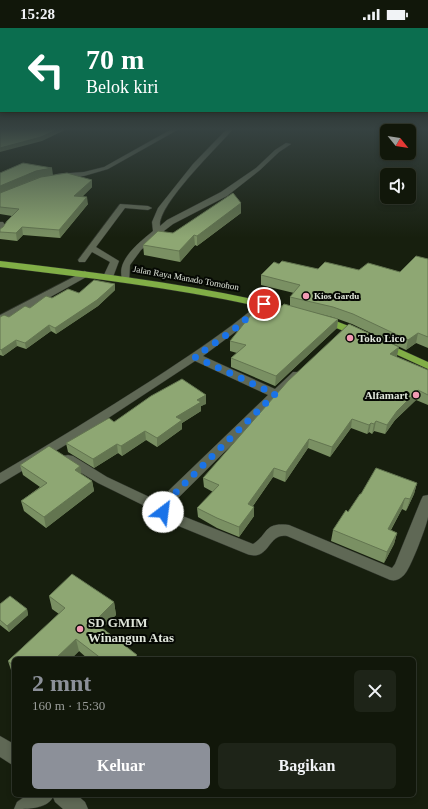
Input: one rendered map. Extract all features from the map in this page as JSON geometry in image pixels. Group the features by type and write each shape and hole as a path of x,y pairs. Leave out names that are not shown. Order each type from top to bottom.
{"highway":[{"name":"Jalan Raya Manado Tomohon","path":"0,264 163,284 264,304 347,327 428,366"}],"street":[{"path":"52,177 84,174 111,165"},
{"path":"157,232 156,222 161,210 195,165"},
{"path":"126,279 126,265 138,248 157,232 181,216 224,194 261,165"},
{"path":"82,260 123,206 148,208"},
{"path":"0,224 3,228 0,232"},
{"path":"92,248 115,261 108,277"},
{"path":"0,319 26,307 85,274"},
{"path":"0,479 52,448 195,357 232,331 264,304"},
{"path":"336,338 347,327"},
{"path":"195,357 275,394"},
{"path":"307,364 167,501 163,509 166,516 249,549 257,550 274,530 280,529 289,531 393,575 400,570 403,564 428,500"},
{"path":"52,448 87,472 163,509"},
{"path":"0,745 12,754"},
{"path":"24,809 41,797"},
{"path":"64,797 78,809"}],"building":[{"path":"17,165 37,165 52,168 36,171 0,186 0,173"},
{"path":"67,173 92,180 74,196 87,197 59,230 22,227 16,233 0,232 0,229 19,209 0,207 0,193 41,177"},
{"path":"233,193 241,203 197,236 194,235 179,251 143,245 158,231 173,233"},
{"path":"416,256 428,259 428,337 418,333 408,340 353,314 333,307 290,297 300,285 261,275 274,262 279,264 282,261 318,269 325,262 359,270 368,263 400,272"},
{"path":"94,280 115,284 97,300 55,328 49,325 25,343 16,340 1,350 0,349 0,317 4,315 9,317 25,306 30,308 46,296 52,298 68,289 79,293"},
{"path":"284,304 338,319 276,376 231,358 246,345 230,341 251,315 261,318 267,310 277,312"},
{"path":"349,324 399,347 390,354 428,370 428,395 418,390 397,411 387,425 376,421 374,424 371,423 369,425 352,419 332,447 309,439 286,472 274,468 248,504 254,507 239,527 197,508 219,485 203,478 288,381"},
{"path":"182,379 206,395 197,400 201,402 176,417 182,420 157,438 145,431 121,446 117,444 93,459 66,443 109,418 114,422 151,396"},
{"path":"49,446 80,466 75,470 92,481 44,517 21,501 47,483 20,465"},
{"path":"376,468 417,483 410,499 405,498 388,529 397,533 387,552 333,530 346,510 348,512 361,494"},
{"path":"72,574 114,602 94,622 137,655 135,657 99,657 76,639 57,657 12,657 65,608 49,596"},
{"path":"10,596 27,609 7,626 0,620 0,604"},
{"path":"12,657 12,664 8,661"}],"place":[{"name":"Kios Gardu","path":"306,296"},
{"name":"Toko Lico","path":"350,338"},
{"name":"Alfamart","path":"416,395"},
{"name":"SD GMIM Winangun Atas","path":"80,629"}],"route":[{"path":"163,512 164,504 275,394 195,357 248,319 264,304"}]}
